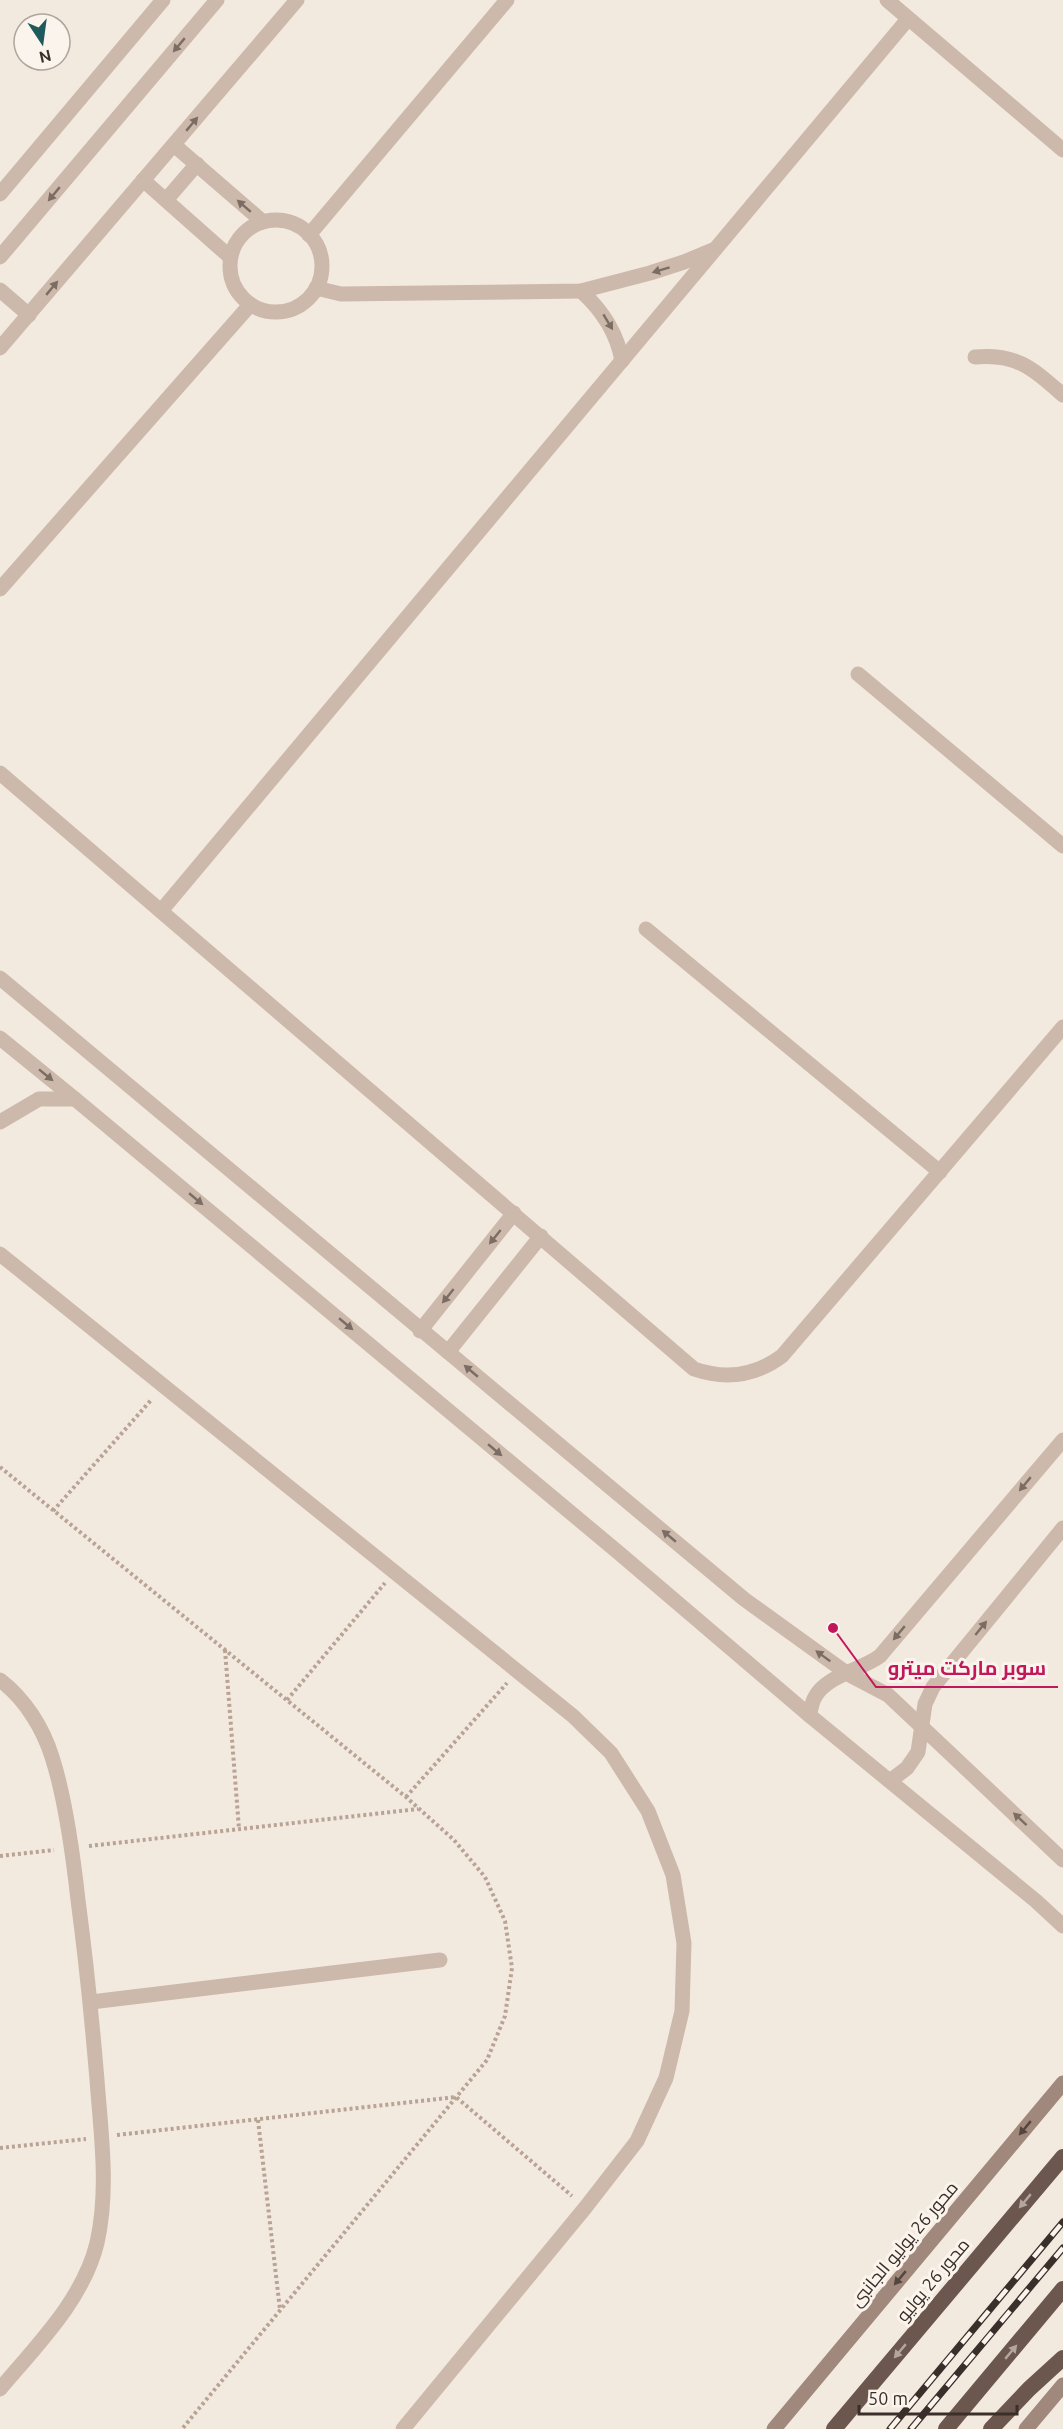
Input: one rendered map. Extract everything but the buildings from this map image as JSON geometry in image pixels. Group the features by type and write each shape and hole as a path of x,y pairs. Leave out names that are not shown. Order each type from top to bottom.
{"highway":[{"name":"محور 26 يوليو","path":"834,2429 1063,2157"},
{"path":"946,2429 1063,2289"},
{"path":"991,2429 1063,2358"}],"main road":[{"name":"محور 26 يوليو الجانبى","path":"774,2429 1063,2083"},
{"path":"1026,2429 1063,2385"}],"street":[{"path":"0,194 163,0"},
{"path":"0,257 217,0"},
{"path":"309,236 507,0"},
{"path":"887,0 1063,150"},
{"path":"0,348 174,145 289,3"},
{"path":"161,911 908,19"},
{"path":"174,145 263,222"},
{"path":"166,200 197,164"},
{"path":"143,180 230,257"},
{"path":"276,220 300,227 309,236 320,255 321,266 316,288 306,300 294,308 279,312 264,311 250,305 237,292 230,275 230,257 237,242 248,229 263,222 276,220"},
{"path":"316,288 340,294 581,291 662,270 716,249"},
{"path":"0,290 29,315"},
{"path":"581,291 599,309 613,330 622,361"},
{"path":"0,589 250,305"},
{"path":"975,357 990,355 1018,360 1063,395"},
{"path":"858,674 1063,846"},
{"path":"0,773 694,1369 719,1376 744,1374 770,1364 792,1346 1063,1028"},
{"path":"646,929 940,1172"},
{"path":"0,978 744,1599 848,1674 888,1695 1063,1860"},
{"path":"0,1038 619,1553 809,1715 1036,1901 1063,1926"},
{"path":"0,1122 39,1099 75,1099"},
{"path":"420,1330 514,1213"},
{"path":"448,1352 541,1236"},
{"path":"0,1254 573,1716 611,1753 648,1811 673,1875 684,1943 682,2011 666,2078 637,2141 404,2429"},
{"path":"809,1715 814,1697 825,1684 867,1665 880,1656 1063,1440"},
{"path":"890,1781 907,1768 918,1752 925,1704 933,1687 1063,1528"},
{"path":"0,1680 15,1691 34,1718 52,1757 72,1848 91,2002 104,2202 96,2245 80,2286 56,2322 0,2389"},
{"path":"91,2002 441,1960"}],"path":[{"path":"53,1510 163,1386"},
{"path":"0,1467 406,1797 454,1840 485,1877 505,1921 512,1968 506,2016 487,2060 182,2429"},
{"path":"287,1700 394,1572"},
{"path":"225,1650 239,1829"},
{"path":"406,1797 517,1671"},
{"path":"0,1856 419,1809"},
{"path":"0,2148 456,2097 585,2208"},
{"path":"258,2120 280,2311"}],"railway":[{"path":"890,2429 1063,2222"},
{"path":"911,2429 1063,2248"}],"place":[{"name":"سوبر ماركت ميترو","path":"833,1628"}]}
